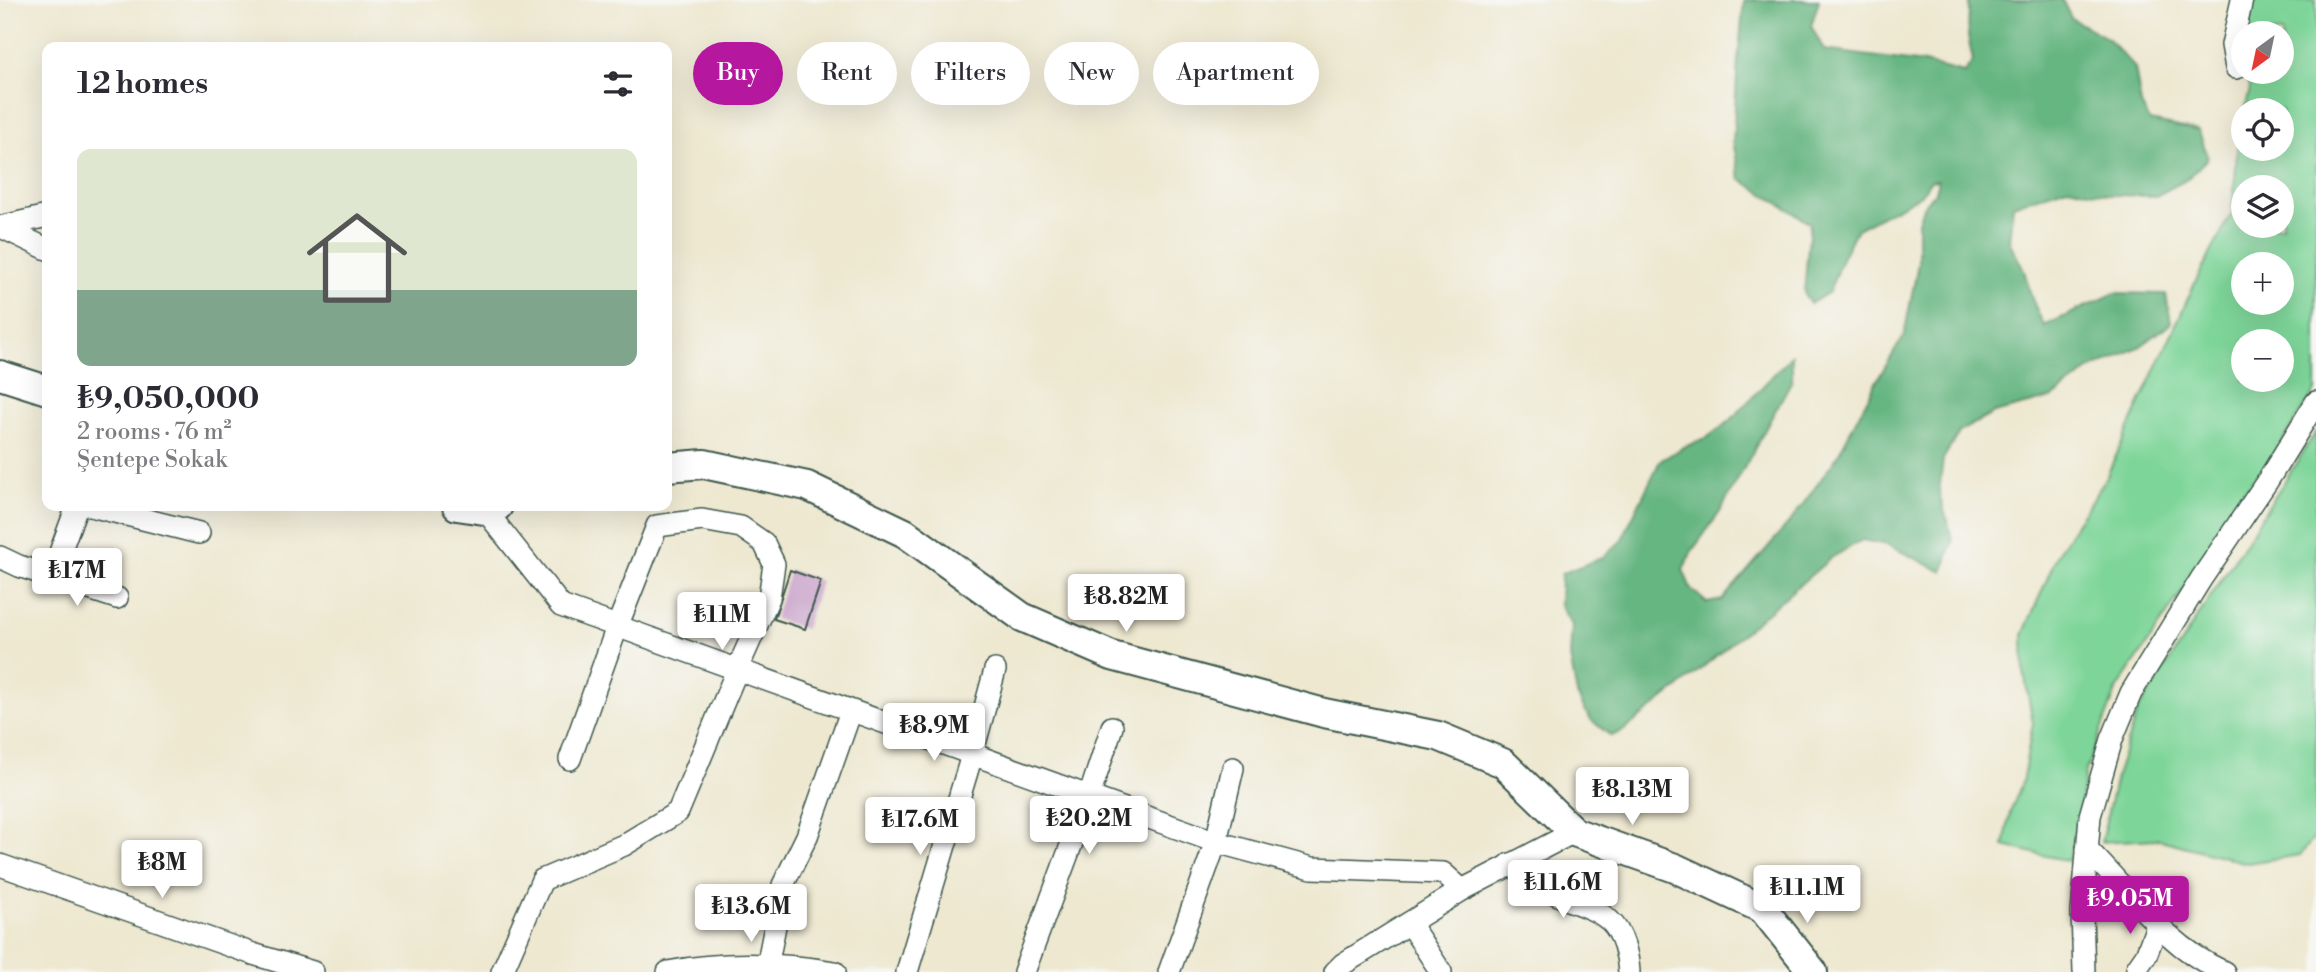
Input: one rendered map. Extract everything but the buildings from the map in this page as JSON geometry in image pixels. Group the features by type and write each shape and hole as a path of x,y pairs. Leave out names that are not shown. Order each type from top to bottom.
{"main road":[{"path":"0,375 42,388"},
{"path":"672,467 704,464 807,486 905,533 1023,617 1111,656 1324,713 1438,736 1503,763 1574,832 1675,868 1763,909 1813,972"}],"street":[{"path":"2237,21 2242,0"},
{"path":"0,227 42,217"},
{"path":"0,227 42,247"},
{"path":"2084,972 2082,913 2090,816 2112,739 2131,693 2316,402"},
{"path":"51,577 75,511"},
{"path":"137,511 165,514 199,533"},
{"path":"483,511 561,607 1216,842 1312,868 1443,873 1462,890"},
{"path":"502,972 542,880 624,845 678,812 769,598 774,564 764,543 741,527 702,520 657,526 617,627 570,760"},
{"path":"0,557 117,598"},
{"path":"907,972 995,670"},
{"path":"766,969 783,885 807,835 851,711"},
{"path":"1024,972 1112,727"},
{"path":"1169,972 1216,842 1233,768"},
{"path":"1321,972 1339,968 1462,890 1574,832"},
{"path":"2087,849 2157,926 2202,968 2224,972"},
{"path":"0,864 253,954 313,972"},
{"path":"1510,864 1532,881 1592,909 1611,922 1620,936 1629,972"},
{"path":"1409,923 1441,972"},
{"path":"2137,968 2146,955 2157,926"},
{"path":"668,972 697,966 766,969 792,965 835,972"}],"green space":[{"path":"1744,0 1819,0 1811,26 1824,50 1924,63 1964,73 1973,61 1968,36 1971,0 2062,0 2071,18 2107,38 2135,68 2141,105 2150,121 2199,131 2208,158 2186,180 2156,196 2112,195 2067,187 2013,205 2009,241 2024,270 2032,299 2044,326 2115,293 2166,294 2171,323 2141,346 2089,370 2052,398 1994,413 1960,431 1943,459 1939,493 1953,540 1943,572 1888,545 1862,540 1831,558 1689,679 1623,731 1611,736 1590,719 1577,695 1570,657 1572,625 1560,606 1561,574 1604,557 1621,541 1660,461 1705,439 1730,421 1792,355 1792,380 1720,512 1692,551 1683,570 1691,589 1707,603 1722,600 1790,522 1837,457 1876,382 1904,336 1918,263 1918,222 1923,207 1935,192 1938,180 1930,181 1921,195 1857,229 1829,292 1810,304 1804,293 1810,223 1740,179 1733,141"},
{"path":"2250,0 2316,0 2316,390 2116,691 2085,773 2079,819 2068,861 2004,846 2010,813 2022,783 2033,723 2024,672 2023,635 2059,551 2106,478 2195,283 2231,215 2231,238 2294,238 2294,175 2235,175 2236,161 2294,161 2294,98 2248,98 2249,84 2294,84 2294,21 2244,21"},
{"path":"2316,432 2316,836 2300,855 2247,863 2157,839 2101,842 2117,773 2138,710"}]}
